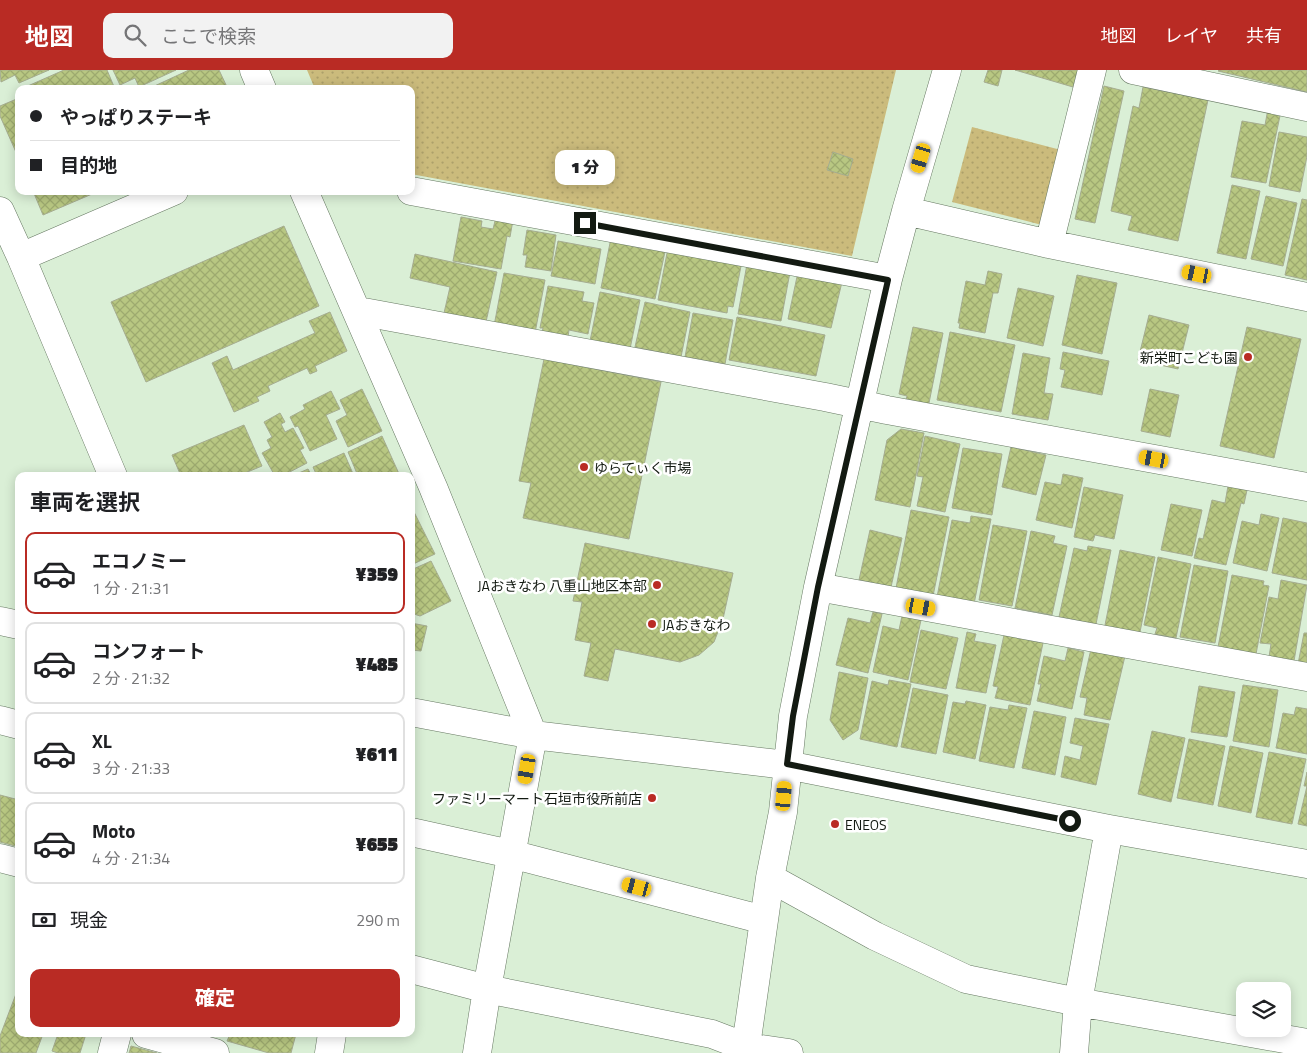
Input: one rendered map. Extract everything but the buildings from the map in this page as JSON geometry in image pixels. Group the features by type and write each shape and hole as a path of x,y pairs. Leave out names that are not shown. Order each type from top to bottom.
{"street":[{"path":"254,70 260,85"},
{"path":"746,1050 770,878 783,812 793,716 818,587 888,280 947,70"},
{"path":"1050,244 1092,70"},
{"path":"1132,70 1307,107"},
{"path":"415,192 888,280"},
{"path":"21,257 165,195"},
{"path":"306,195 358,312 415,472"},
{"path":"0,211 111,472"},
{"path":"906,211 1050,244 1307,297"},
{"path":"358,312 825,396 859,404 1307,487"},
{"path":"415,472 422,492 533,735 486,989 477,1053"},
{"path":"818,587 1307,677"},
{"path":"0,621 15,624"},
{"path":"415,713 533,735 787,764 1108,829 1307,864"},
{"path":"0,720 15,724"},
{"path":"1074,1053 1078,1002 1108,829"},
{"path":"415,833 511,854 764,920"},
{"path":"0,858 15,862"},
{"path":"770,878 875,936 966,979 1078,1002 1307,1043"},
{"path":"415,969 486,989 712,1034 746,1050 789,1053"},
{"path":"112,1053 116,1037"},
{"path":"157,1037 215,1053"},
{"path":"329,1053 332,1037"}],"shaded area":[{"path":"307,70 896,70 852,256 415,175 415,85 313,85"},
{"path":"972,127 1061,150 1042,225 952,202"}],"place":[{"name":"新栄町こども園","path":"1248,357"},
{"name":"ゆらてぃく市場","path":"584,467"},
{"name":"JAおきなわ 八重山地区本部","path":"657,585"},
{"name":"JAおきなわ","path":"652,624"},
{"name":"ファミリーマート石垣市役所前店","path":"652,798"},
{"name":"ENEOS","path":"835,824"}],"route":[{"path":"585,223 888,280 818,587 793,716 787,764 1070,821"}]}
